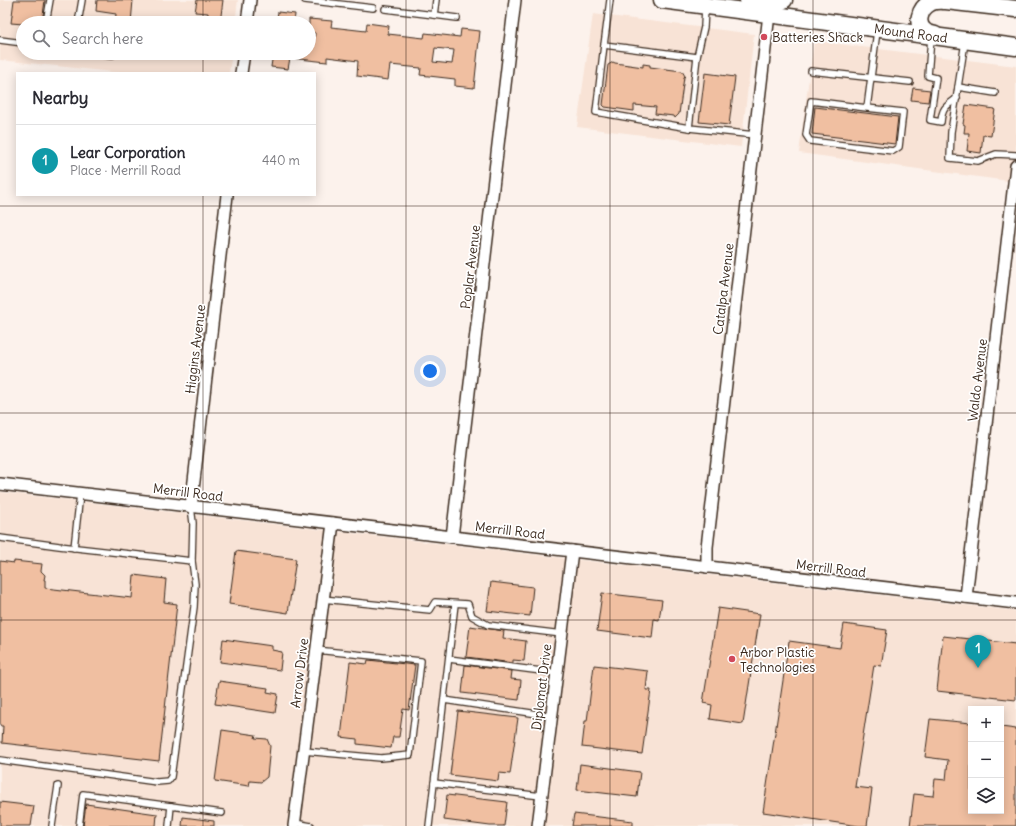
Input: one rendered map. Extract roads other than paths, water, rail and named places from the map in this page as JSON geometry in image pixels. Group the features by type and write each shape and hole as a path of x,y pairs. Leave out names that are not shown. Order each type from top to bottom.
{"main road":[{"name":"Mound Road","path":"662,0 706,3 769,14 1016,47"},
{"path":"745,0 769,3 776,3 784,0"},
{"path":"936,36 926,32 921,26 919,18 922,10 935,0 1016,9"}],"street":[{"path":"248,16 250,0"},
{"name":"Poplar Avenue","path":"452,537 515,0"},
{"name":"Catalpa Avenue","path":"707,567 707,547 769,14"},
{"path":"241,72 243,60"},
{"name":"Waldo Avenue","path":"966,597 1016,166"},
{"name":"Higgins Avenue","path":"191,507 227,196"},
{"name":"Merrill Road","path":"0,484 1016,603"},
{"name":"Arrow Drive","path":"294,825 332,523"},
{"name":"Diplomat Drive","path":"538,826 572,551"}],"lane":[{"path":"47,16 50,0"},
{"path":"79,16 82,0"},
{"path":"305,0 334,2 373,8"},
{"path":"434,15 436,0"},
{"path":"610,0 596,112 689,128 755,135"},
{"path":"689,128 697,57 704,26 706,3"},
{"path":"385,9 457,18"},
{"path":"867,108 878,28"},
{"path":"936,36 928,76 936,78 930,120 941,122 944,108 957,98"},
{"path":"0,40 16,42"},
{"path":"966,40 951,132 950,158 978,161 996,154 1016,155"},
{"path":"604,45 697,57"},
{"path":"811,71 910,82"},
{"path":"958,87 995,93"},
{"path":"811,101 867,108 903,112 899,147 893,151 810,141 806,135 811,101"},
{"path":"74,548 80,494"},
{"path":"0,760 157,782 168,781 171,777 194,607 195,584 192,561 193,523 191,507"},
{"path":"0,538 192,561"},
{"path":"323,599 430,610 435,602 468,604 472,616 488,625 562,634"},
{"path":"429,826 455,604"},
{"path":"304,751 381,758 410,755 421,661 316,650"},
{"path":"449,659 557,673"},
{"path":"444,700 551,716"},
{"path":"434,783 541,796"},
{"path":"52,826 58,786"},
{"path":"79,826 82,794 222,813"},
{"path":"169,826 171,806"},
{"path":"294,825 310,826"}],"place":[{"name":"Batteries Shack","path":"764,37"},
{"name":"Arbor Plastic Technologies","path":"732,659"},
{"name":"Lear Corporation","path":"978,668"}]}
